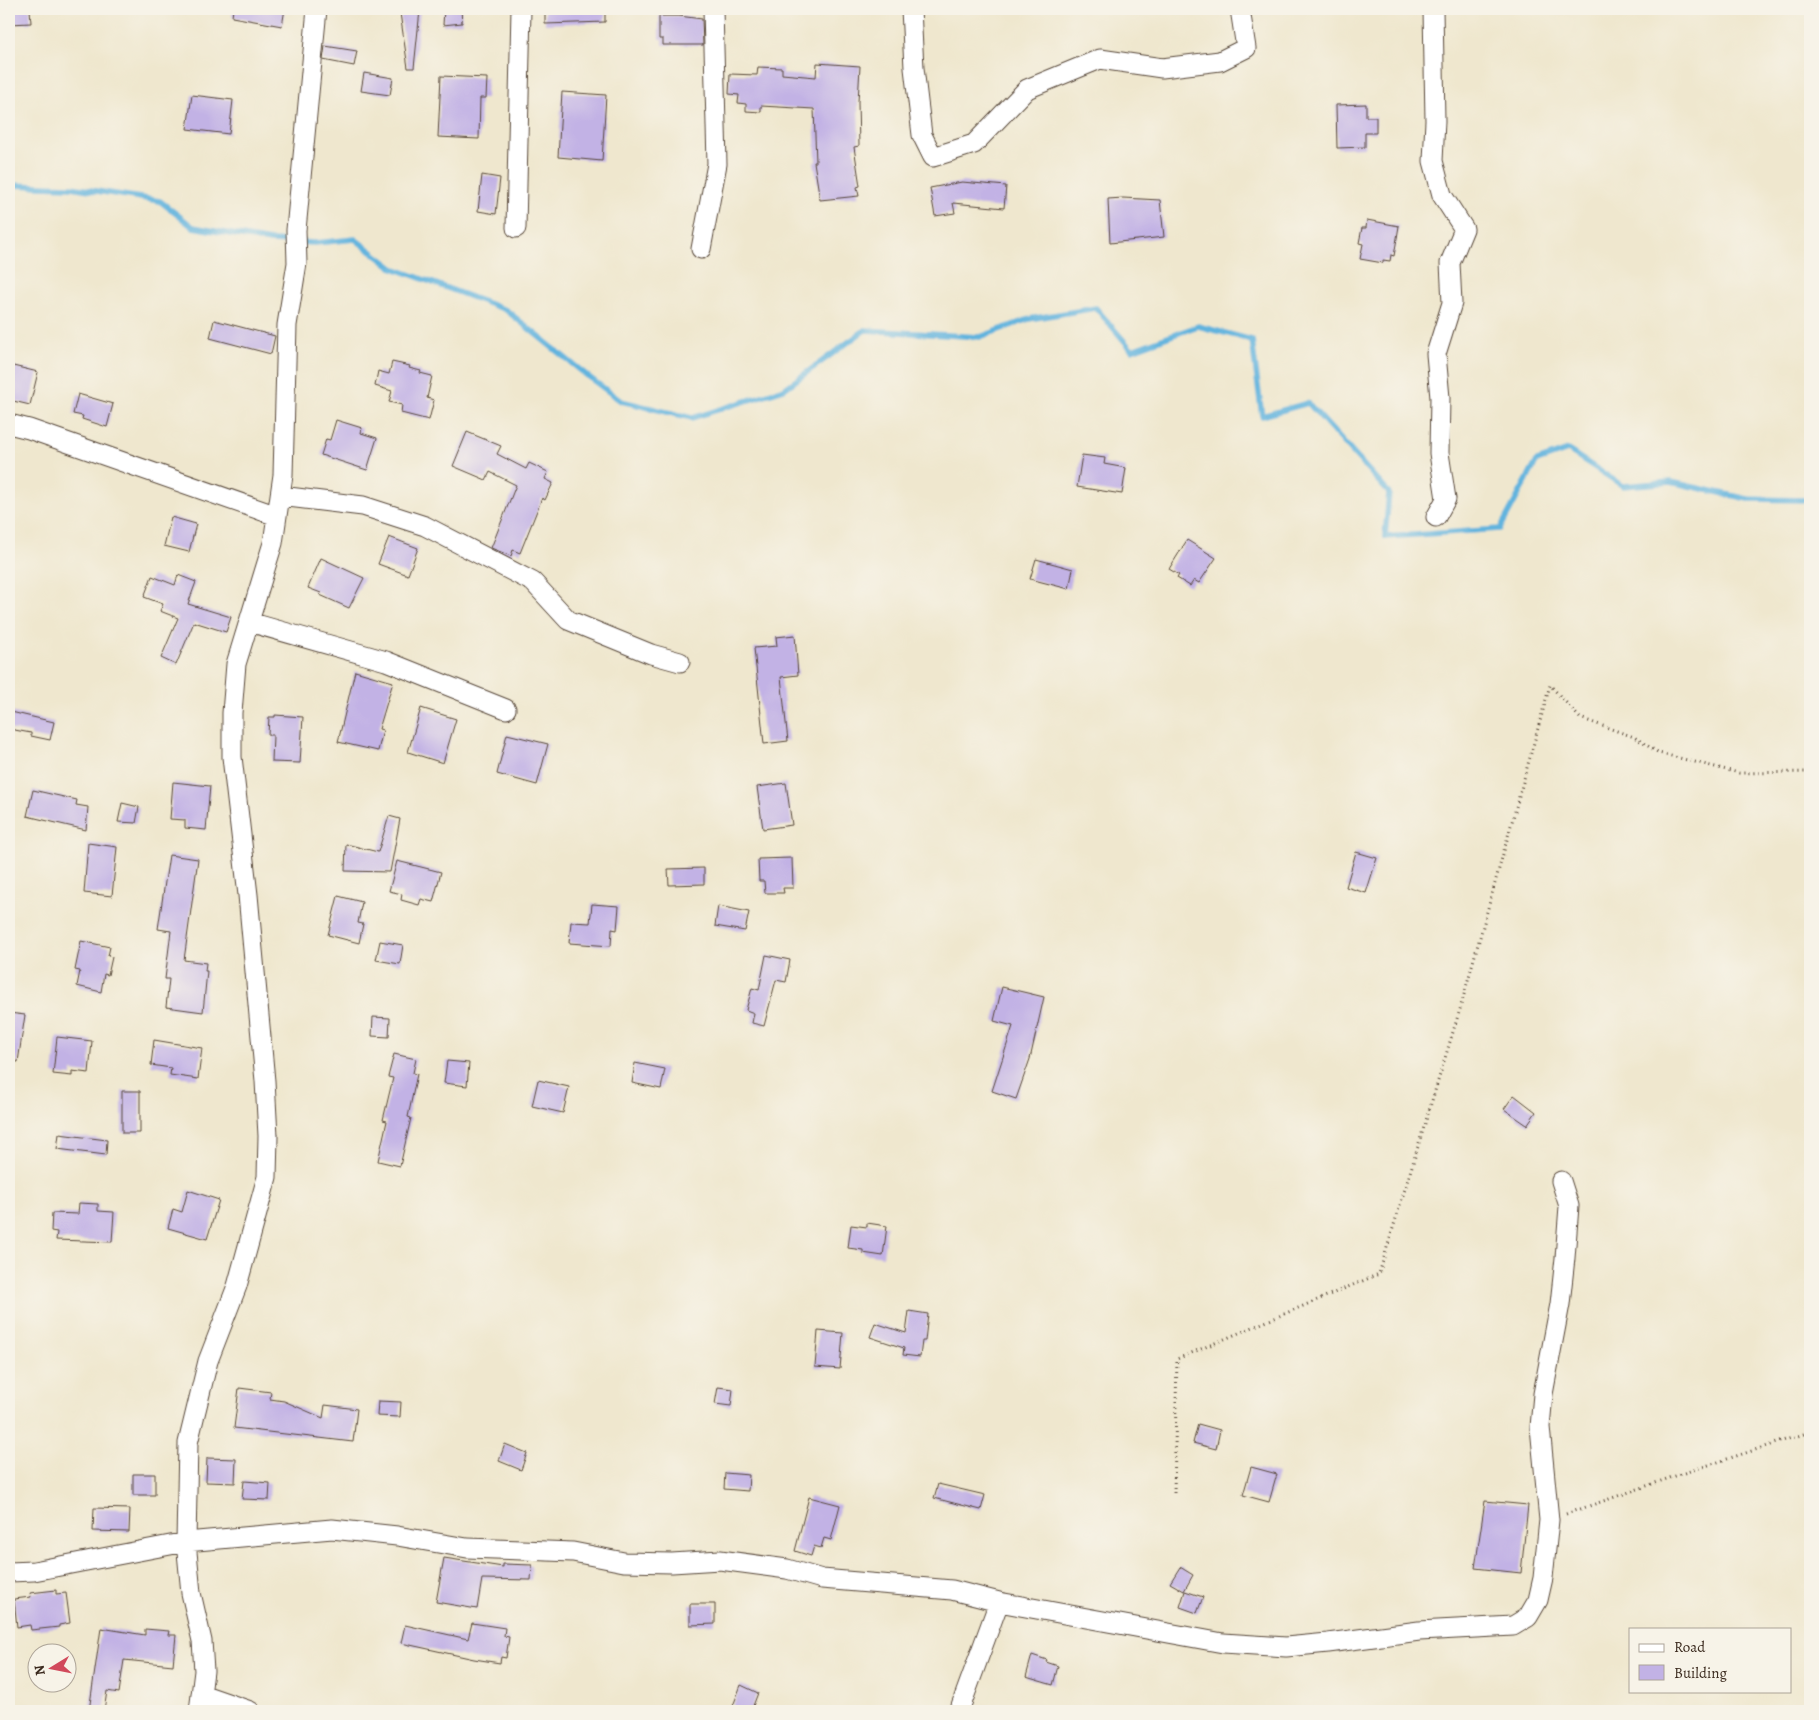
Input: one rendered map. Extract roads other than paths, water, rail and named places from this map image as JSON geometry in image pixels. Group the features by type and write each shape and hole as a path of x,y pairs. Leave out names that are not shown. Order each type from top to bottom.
{"street":[{"path":"250,1711 200,1703 204,1671 202,1641 191,1593 186,1542 186,1482 188,1443 208,1361 220,1325 237,1286 267,1177 268,1136 265,1081 249,905 232,757 232,713 236,664 274,543 284,475 287,325 297,263 296,230 317,9"},
{"path":"516,228 521,9"},
{"path":"701,249 717,164 713,9"},
{"path":"911,9 914,68 922,135 933,157 974,144 1027,89 1100,59 1162,68 1220,61 1246,48 1240,9"},
{"path":"1433,9 1435,121 1433,161 1442,195 1464,229 1450,263 1452,303 1436,354 1440,398 1439,453 1446,499 1436,516"},
{"path":"9,424 29,429 277,516"},
{"path":"280,496 363,506 425,526 533,582 568,620 651,654 680,662"},
{"path":"249,622 386,661 506,708"},
{"path":"9,1572 34,1570 186,1542 332,1530 396,1536 467,1548 572,1552 624,1562 672,1563 720,1560 787,1569 822,1578 952,1590 999,1602 1223,1643 1286,1647 1419,1631 1513,1626 1528,1616 1538,1600 1543,1578 1549,1520 1540,1427 1543,1394 1560,1304 1566,1258 1569,1206 1561,1181"},
{"path":"959,1711 999,1602"}],"waterway":[{"path":"9,185 71,187 160,201 193,227 270,241 315,243 355,239 393,268 506,310 621,401 692,418 784,389 865,330 980,337 1029,319 1096,308 1132,350 1198,326 1252,340 1262,416 1308,403 1389,493 1385,537 1500,529 1537,461 1568,450 1623,486 1671,482 1748,499 1810,500"}]}
